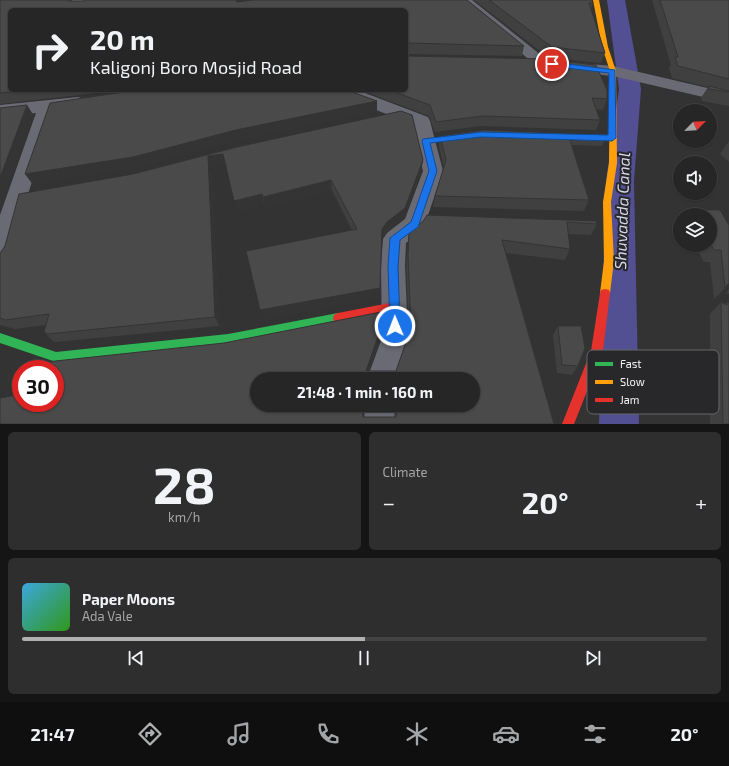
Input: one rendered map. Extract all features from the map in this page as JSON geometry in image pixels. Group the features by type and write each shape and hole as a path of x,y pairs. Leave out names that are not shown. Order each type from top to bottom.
{"street":[{"path":"463,0 542,62"},
{"path":"596,0 605,47 613,71 605,138 613,163 607,202 609,260 597,350"},
{"path":"514,62 542,62 613,71 693,91 729,98"},
{"path":"354,92 358,97 415,126 433,171 414,224 395,238 393,266 395,338 384,372"},
{"path":"0,111 92,101"},
{"path":"0,255 47,107"},
{"path":"417,216 441,216"},
{"path":"584,221 608,222"},
{"path":"0,338 56,357 228,339 395,307"},
{"path":"568,424 587,376"},
{"path":"379,424 380,412"}],"building":[{"path":"0,0 236,0 237,2 253,0 467,0 524,46 408,43 408,8 8,8 8,92 0,93"},
{"path":"489,0 592,0 593,3 589,3 605,53 552,47"},
{"path":"660,0 729,0 729,79 678,66 675,57 678,57"},
{"path":"408,56 546,59 596,65 607,90 607,99 592,98 600,120 483,116 436,122 430,105 394,92 408,92"},
{"path":"709,86 729,91 729,92 709,89"},
{"path":"124,92 352,92 377,101 236,130 133,157 25,174 50,103"},
{"path":"27,105 0,178 0,108"},
{"path":"401,111 412,115 423,160 405,208 387,222 382,229 380,288 260,310 246,251 357,229 331,180 263,197 262,194 234,201 223,154 208,156 215,317 48,334 44,332 49,314 5,320 0,318 0,253 5,246 19,194 133,174 237,147"},
{"path":"484,130 607,135 568,134 589,200 435,196 446,160 440,136"},
{"path":"717,210 720,210 729,225 729,284 725,288 721,250 717,250"},
{"path":"427,215 596,221 597,224 567,222 570,249 502,240 554,424 0,424 0,398 12,396 12,412 64,412 64,360 224,343 381,312 381,328 366,371 396,371 411,328 408,255 409,233 424,220"},
{"path":"721,302 727,305 727,302 729,303 729,424 723,424"},
{"path":"558,326 581,326 585,348 578,366 562,365"}],"waterway":[{"name":"Shuvadda Canal","path":"616,0 630,89 620,181 619,350"},
{"name":"Shuvadda Canal","path":"619,414 619,424"}],"traffic: fast":[{"path":"0,338 56,357 228,339 338,318"}],"traffic: slow":[{"path":"596,0 605,47 613,71 613,163 607,202 609,261 605,293"}],"traffic: jam":[{"path":"597,350 605,293"},
{"path":"338,318 395,307"},
{"path":"568,424 587,376"}],"route":[{"path":"395,326 393,266 395,238 414,224 433,171 426,141 481,134 612,138 613,71 552,64"}]}
